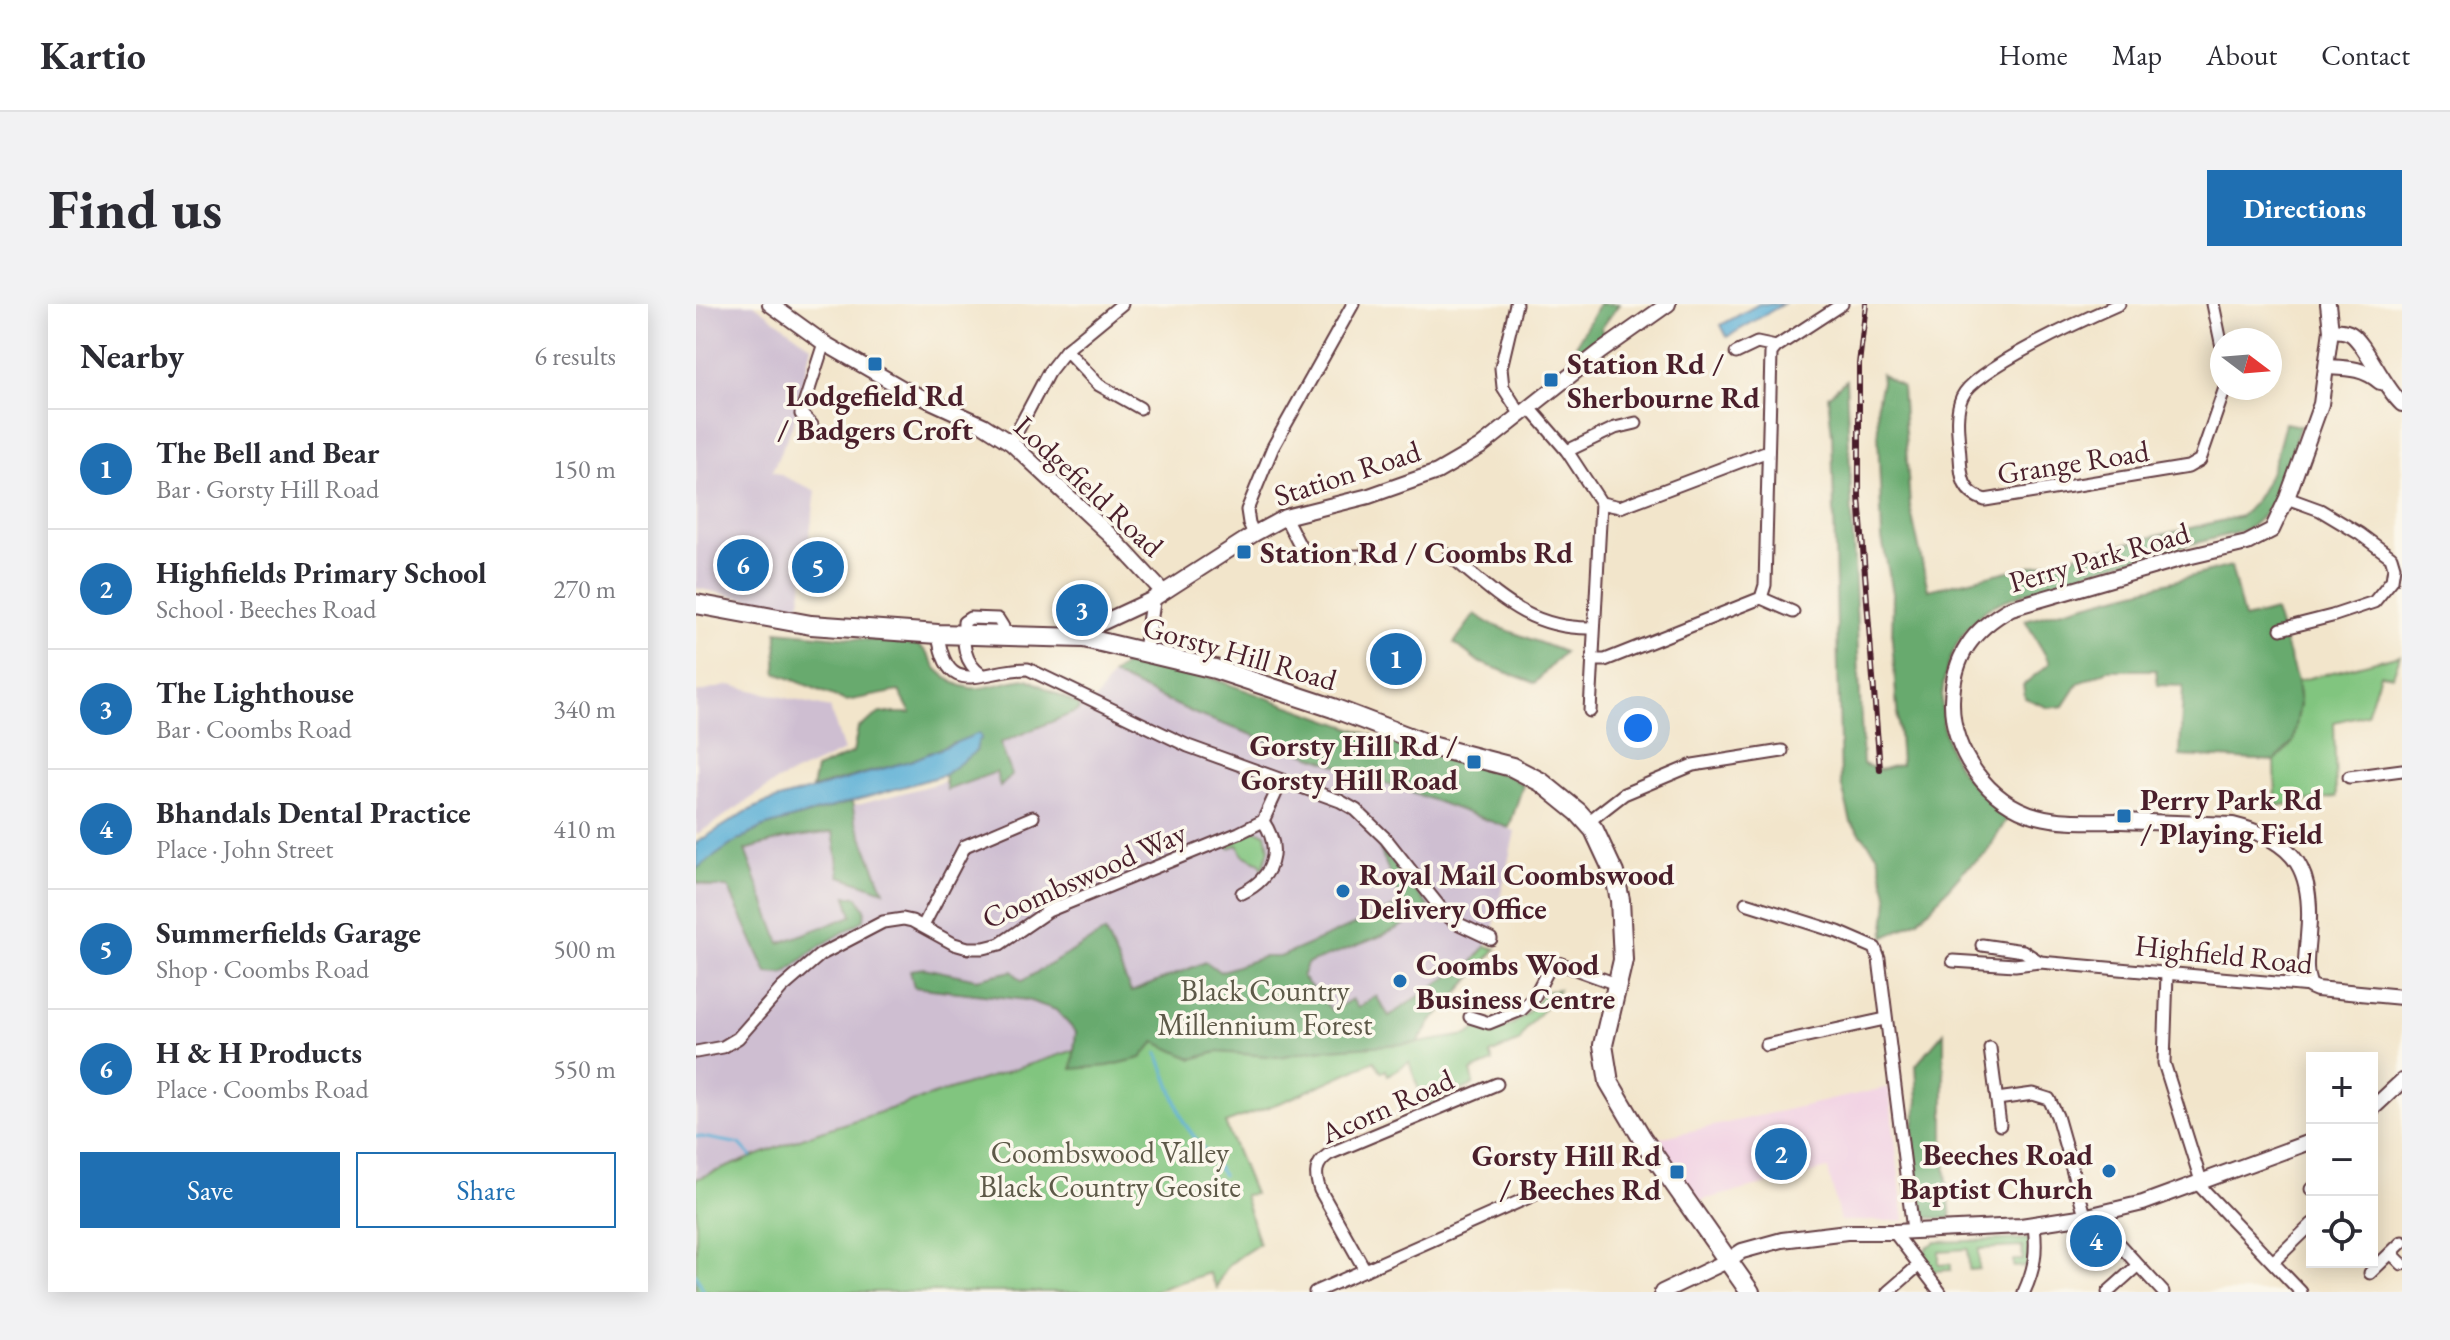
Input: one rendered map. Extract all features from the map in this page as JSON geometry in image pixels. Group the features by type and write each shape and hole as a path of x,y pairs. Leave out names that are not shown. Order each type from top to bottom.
{"main road":[{"name":"Gorsty Hill Road","path":"698,604 811,625 938,634 1084,638 1215,669 1333,708 1435,747 1512,767 1549,788 1588,822 1605,852 1620,900 1624,945 1619,985 1603,1045 1609,1082 1630,1120 1750,1292"}],"street":[{"name":"Lodgefield Road","path":"770,304 824,343 902,388 983,425 1011,443 1111,536 1158,595 1145,653"},
{"path":"1011,443 1048,373 1066,350 1122,304"},
{"path":"1254,534 1247,510 1273,447 1353,304"},
{"path":"1516,304 1501,368 1503,387 1567,451 1601,503 1590,711"},
{"name":"Station Road","path":"1084,638 1095,626 1158,595 1285,517 1369,496 1429,476 1480,447 1600,352 1668,304"},
{"path":"1761,598 1765,585 1771,353 1842,304"},
{"path":"2213,304 2218,328"},
{"name":"Perry Park Road","path":"2310,986 2305,975 2311,906 2298,865 2289,850 2260,831 2233,825 2060,820 2029,813 2005,801 1982,781 1962,747 1952,711 1952,687 1957,668 1972,638 1988,621 2011,608 2255,541 2272,530 2321,404 2331,330 2328,304"},
{"name":"Grange Road","path":"2112,305 2005,361 1973,382 1963,394 1957,410 1961,477 1967,490 1985,500 2188,467 2200,460 2221,400"},
{"path":"2331,330 2344,331 2356,338 2386,387"},
{"path":"812,425 801,414 824,343"},
{"path":"1736,353 1757,343 1776,347"},
{"path":"1066,350 1099,385 1140,408"},
{"path":"2328,367 2356,368 2371,374 2402,404"},
{"path":"1609,415 1615,428"},
{"path":"1567,451 1615,428 1636,423"},
{"path":"1601,503 1620,507 1768,451"},
{"path":"2281,629 2374,602 2392,580 2394,567 2391,557 2360,534 2320,510 2287,498"},
{"path":"1285,517 1303,552 1319,557 1359,556"},
{"path":"1449,555 1510,607 1553,625 1592,628"},
{"path":"1592,660 1605,660 1761,598 1793,612"},
{"path":"938,634 939,646 950,670 962,677 974,679 1012,669 1028,669 1188,746 1340,801 1356,810 1386,839 1446,915 1491,939"},
{"path":"963,634 966,657 972,668 982,675"},
{"path":"1588,822 1624,794 1693,765 1782,751"},
{"path":"2349,777 2402,770"},
{"path":"1242,893 1258,885 1272,864 1273,834 1263,821 1281,782"},
{"name":"Coombswood Way","path":"923,926 965,846 1033,817"},
{"name":"Coombswood Way","path":"696,1052 723,1047 738,1038 782,988 820,955 883,922 903,919 968,948 1000,944 1048,911 1263,821"},
{"path":"1746,903 1838,932 1875,948 1879,959 1913,1230"},
{"path":"1982,945 2023,951 2040,962"},
{"path":"1470,1017 1489,1023 1521,1010 1534,997 1553,961 1619,985"},
{"path":"1953,961 2015,965 2040,962"},
{"name":"Highfield Road","path":"2040,962 2402,997"},
{"path":"2167,974 2164,1063 2199,1182 2301,1292"},
{"path":"1766,1045 1885,1019"},
{"path":"1990,1048 2000,1125"},
{"path":"2378,1103 2402,1081"},
{"name":"Acorn Road","path":"1365,1270 1320,1190 1316,1168 1321,1160 1497,1084"},
{"path":"1997,1099 2033,1094 2049,1099 2089,1215 2163,1292"},
{"path":"1662,1292 1742,1251 1782,1240 1847,1232 2034,1225 2089,1215 2143,1203 2306,1143"},
{"path":"1315,1292 1342,1287 1365,1270 1534,1195"},
{"path":"2024,1292 2035,1268 2037,1250 2034,1225"},
{"path":"2273,1262 2306,1230"},
{"path":"1894,1232 1940,1292"},
{"path":"2370,1273 2402,1242"},
{"path":"2391,1253 2402,1264"},
{"path":"1888,1292 1918,1266"},
{"path":"2108,1292 2137,1266"}],"shaded area":[{"path":"696,304 754,304 811,346 794,422 772,471 816,491 799,610 696,588"},
{"path":"1112,675 1198,715 1515,831 1491,939 1448,992 1411,1027 1078,1049 818,1132 696,1179 696,863 754,833 995,768 985,743 1039,685 1089,710"},
{"path":"730,685 830,708 844,751 777,781 696,835 696,693"},
{"path":"1889,1087 1904,1221 1840,1221 1828,1169 1698,1201 1654,1139"}],"green space":[{"path":"1599,304 1619,304 1601,329 1609,339 1584,359 1574,349"},
{"path":"1881,374 1902,387 1910,506 1928,590 2241,516 2264,486 2285,423 2300,426 2273,500 2265,513 2243,531 2052,583 1995,605 1969,626 1956,646 1942,691 1946,739 1968,780 2008,817 1986,854 1964,870 1929,910 1918,920 1884,938 1888,899 1878,855 1851,822 1841,783 1832,435 1828,396 1846,380 1863,764 1880,770 1901,764 1892,640 1893,593 1882,539 1877,404"},
{"path":"2231,566 2244,619 2275,611 2297,681 2300,704 2293,742 2275,761 2180,756 2183,686 2158,685 2156,670 2108,670 2079,683 2064,706 2049,708 2025,698 2023,685 2050,663 2025,620"},
{"path":"1475,614 1491,624 1564,652 1535,683 1479,662 1454,643"},
{"path":"777,631 915,644 923,649 939,671 962,686 982,688 1028,679 1080,706 1078,711 1000,743 1012,775 1000,787 996,772 947,790 944,775 976,751 953,743 913,760 812,788 816,769 853,753 858,728 880,713 911,713 899,691 846,701 776,673"},
{"path":"2400,655 2393,676 2380,674 2367,714 2334,722 2336,797 2276,806 2275,761 2293,742 2300,704 2297,681"},
{"path":"1131,659 1178,666 1407,748 1509,776 1523,785 1509,828 1198,715 1112,675"},
{"path":"852,802 855,820 884,891 840,876 833,832 784,839 745,850 780,943 852,916 846,896 858,897 865,909 864,920 817,948 784,974 767,973 728,887 711,887 696,882 696,869 763,827"},
{"path":"1254,830 1266,833 1269,849 1262,871 1260,863 1243,855 1238,845 1229,848 1227,845"},
{"name":"Black Country Millennium Forest","path":"1379,847 1430,908 1385,934 1307,964 1302,977 1332,1011 1352,999 1358,1008 1376,996 1389,1016 1454,973 1474,975 1432,1021 1417,1043 1315,1050 1279,1057 1217,1052 1193,1059 1155,1042 1141,1058 1108,1066 1072,1069 1076,1032 1056,1010 1027,1000 914,987 910,970 924,968 977,979 1012,971 1022,981 1105,932 1131,992 1206,962 1220,972 1263,957 1280,957 1402,904"},
{"name":"Coombswood Valley Black Country Geosite","path":"1486,946 1496,949 1432,1021 1418,1043 1467,1035 1482,1026 1500,1029 1509,1026 1526,1014 1544,992 1559,989 1520,1041 1490,1054 1493,1062 1471,1071 1474,1083 1471,1086 1425,1107 1409,1062 1388,1075 1374,1061 1287,1100 1225,1123 1254,1194 1244,1195 1259,1244 1228,1267 1217,1288 1209,1273 1150,1292 696,1292 696,1179 818,1132 1078,1049 1312,1028 1368,1031 1448,992"},
{"path":"1944,1032 1944,1153 1951,1219 1920,1217 1913,1132 1918,1101 1916,1065"},
{"path":"2031,1239 2029,1266 2013,1267 2013,1260 2023,1260 2022,1247 1979,1249 1979,1269 1969,1270 1968,1249 1939,1251 1939,1265 1951,1264 1951,1270 1934,1271 1923,1256 1927,1247 1936,1242"}],"water":[{"path":"1759,304 1783,304 1727,337 1721,325"},
{"path":"979,733 982,738 976,751 944,775 763,827 696,869 696,843 746,812 765,803 913,760"}],"waterway":[{"path":"1158,1053 1184,1123 1223,1175"},
{"path":"696,1136 740,1144 751,1156"},
{"path":"696,1274 704,1292"}],"railway":[{"path":"1866,304 1859,364 1859,496 1880,770"}],"place":[{"name":"Lodgefield Rd / Badgers Croft","path":"875,364"},
{"name":"Station Rd / Sherbourne Rd","path":"1551,380"},
{"name":"Station Rd / Coombs Rd","path":"1244,552"},
{"name":"H & H Products","path":"743,565"},
{"name":"Summerfields Garage","path":"818,567"},
{"name":"The Lighthouse","path":"1082,610"},
{"name":"The Bell and Bear","path":"1396,659"},
{"name":"Gorsty Hill Rd / Gorsty Hill Road","path":"1474,762"},
{"name":"Perry Park Rd / Playing Field","path":"2124,816"},
{"name":"Royal Mail Coombswood Delivery Office","path":"1343,891"},
{"name":"Coombs Wood Business Centre","path":"1400,981"},
{"name":"Highfields Primary School","path":"1781,1154"},
{"name":"Beeches Road Baptist Church","path":"2109,1171"},
{"name":"Gorsty Hill Rd / Beeches Rd","path":"1677,1172"},
{"name":"Bhandals Dental Practice","path":"2096,1241"}]}
